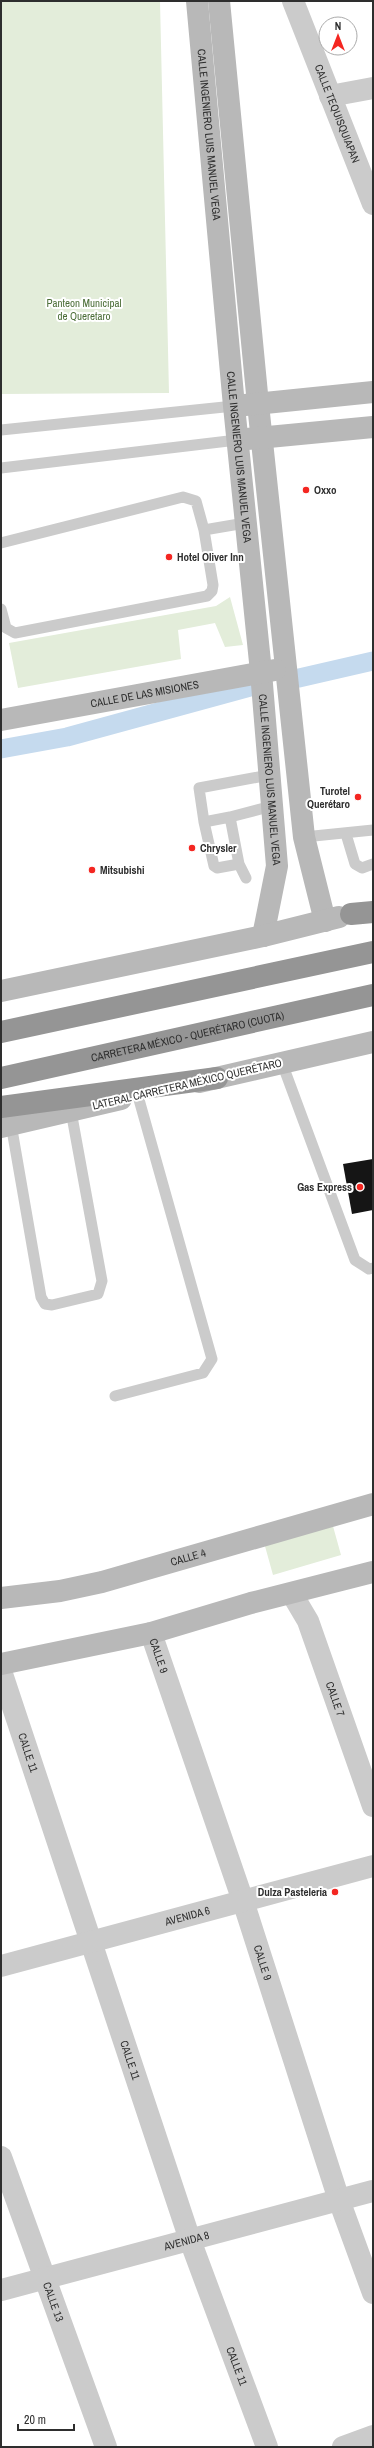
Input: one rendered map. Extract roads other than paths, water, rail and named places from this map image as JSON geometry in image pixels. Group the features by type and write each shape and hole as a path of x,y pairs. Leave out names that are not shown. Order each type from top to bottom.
{"highway":[{"path":"351,914 373,912"},
{"path":"1,1032 373,952"},
{"name":"CARRETERA MÉXICO - QUERÉTARO (CUOTA)","path":"1,1078 373,995"},
{"path":"4,1119 217,1078"}],"main road":[{"name":"CALLE INGENIERO LUIS MANUEL VEGA","path":"197,1 237,440 261,672 272,806 276,866 263,936"},
{"name":"CALLE INGENIERO LUIS MANUEL VEGA","path":"219,1 258,404 288,668 304,837 325,921"},
{"path":"234,406 373,392"},
{"path":"237,440 373,427"},
{"name":"CALLE DE LAS MISIONES","path":"1,720 288,668"},
{"path":"1,991 263,936 373,909"},
{"name":"LATERAL CARRETERA MÉXICO QUERÉTARO","path":"4,1119 71,1111 373,1042"},
{"name":"CALLE 4","path":"1,1598 60,1591 102,1582 373,1504"},
{"path":"1,1664 151,1633 251,1603 292,1594 373,1572"}],"street":[{"name":"CALLE TEQUISQUIAPAN","path":"293,1 373,204"},
{"path":"330,96 373,88"},
{"name":"CALLE 7","path":"292,1594 308,1621 373,1806"},
{"name":"CALLE 9","path":"151,1633 243,1901 339,2200 373,2293"},
{"name":"CALLE 11","path":"1,1671 190,2240 267,2447"},
{"name":"AVENIDA 6","path":"1,1966 373,1866"},
{"name":"CALLE 13","path":"1,2157 106,2447"},
{"name":"AVENIDA 8","path":"1,2290 373,2191"},
{"path":"343,2447 373,2436"}],"lane":[{"path":"1,430 234,406"},
{"path":"1,468 237,440"},
{"path":"1,543 183,497 196,501 204,530 213,585 212,591 208,596 15,633 6,628 1,609"},
{"path":"204,530 246,523"},
{"path":"239,864 217,868 214,866 198,790 200,786 269,775"},
{"path":"204,822 272,806"},
{"path":"230,817 239,864 246,878"},
{"path":"304,837 346,834 373,830"},
{"path":"346,834 355,864 362,868 373,864"},
{"path":"282,1063 355,1260 369,1269 373,1268"},
{"path":"115,1396 203,1372 209,1367 212,1359 138,1096"},
{"path":"4,1119 41,1297 45,1304 52,1305 98,1294 102,1281 71,1111"}],"waterway":[{"path":"299,678 373,661"},
{"path":"1,749 67,737 250,687"}],"place":[{"name":"Oxxo","path":"306,490"},
{"name":"Hotel Oliver Inn","path":"169,557"},
{"name":"Turotel Querétaro","path":"358,797"},
{"name":"Chrysler","path":"192,848"},
{"name":"Mitsubishi","path":"92,870"},
{"name":"Gas Express","path":"360,1187"},
{"name":"Dulza Pasteleria","path":"335,1892"}],"park label":[{"name":"Panteon Municipal de Queretaro","path":"84,309"}]}
